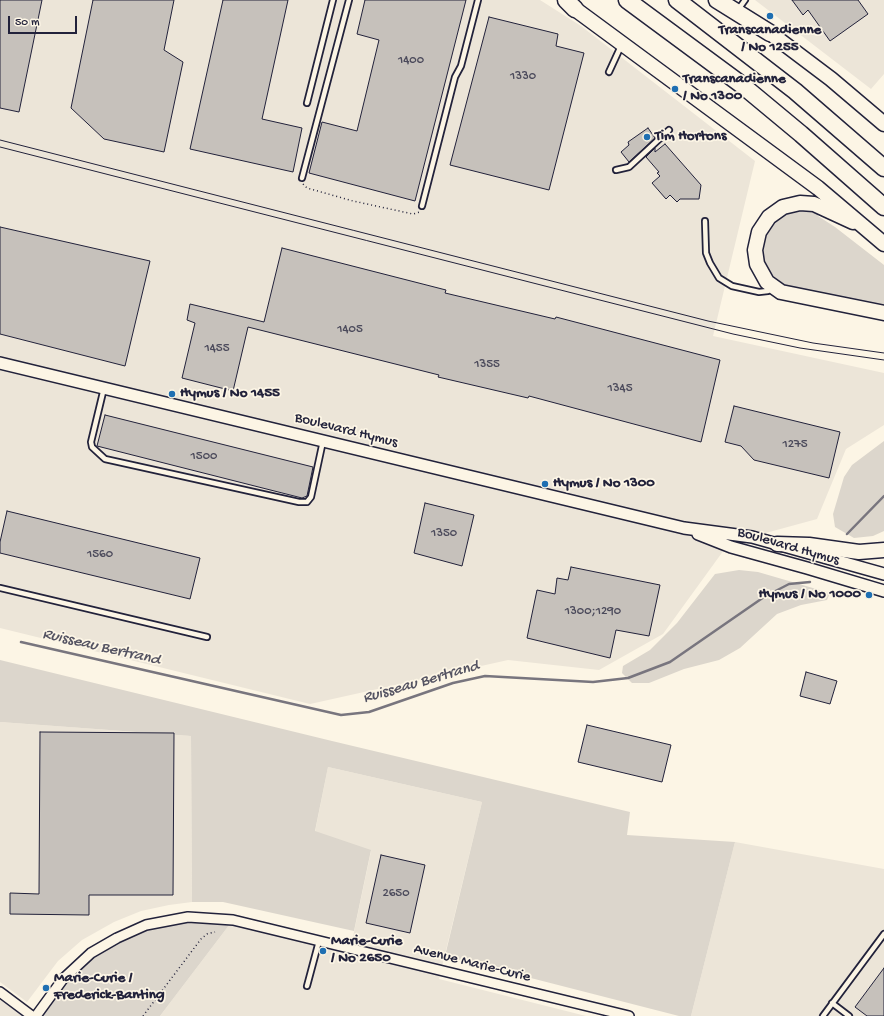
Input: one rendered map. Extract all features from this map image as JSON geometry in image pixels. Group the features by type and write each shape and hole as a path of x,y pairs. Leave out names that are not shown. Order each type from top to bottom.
{"highway":[{"path":"627,0 688,44 766,104 884,207"},
{"path":"676,0 795,91 884,168"},
{"path":"717,0 770,33"}],"main road":[{"path":"571,4 804,177 884,244"},
{"path":"770,33 831,80 884,124"},
{"path":"866,228 814,204 796,204 779,209 769,217 760,228 755,250 758,267 763,276 773,287 781,292 884,313"},
{"path":"777,544 809,545 859,552 884,550"}],"street":[{"name":"Boulevard Hymus","path":"0,363 684,528 735,534 777,544 884,574"},
{"name":"Boulevard Hymus","path":"684,528 731,547 807,568 884,592"},
{"name":"Avenue Marie-Curie","path":"36,1016 63,979 91,953 117,938 146,925 188,917 233,920 629,1016"},
{"path":"0,992 32,1016"}],"lane":[{"path":"307,103 333,0"},
{"path":"302,178 349,0"},
{"path":"422,206 455,77 462,66 478,0"},
{"path":"740,7 745,0"},
{"path":"609,72 623,43"},
{"path":"616,170 629,167 669,130"},
{"path":"705,221 706,253 718,278 732,286 759,292 768,291 773,287"},
{"path":"104,388 91,442 92,447 105,458 299,502 307,502 311,497 323,441"},
{"path":"0,588 207,637"},
{"path":"823,1016 884,934"},
{"path":"308,986 319,941"},
{"path":"832,1003 849,1016"}],"path":[{"path":"302,178 303,185 307,188 354,201 413,214 420,212 422,206"},
{"path":"143,1016 201,939 207,934 215,932"}],"shaded area":[{"path":"0,0 540,0 581,26 755,161 713,336 884,373 884,425 846,449 817,519 729,543 663,634 599,670 508,660 310,704 0,628"},
{"path":"755,0 884,0 884,74 871,89"},
{"path":"793,208 819,210 818,216 835,227 884,265 884,307 801,290 783,284 769,272 764,263 762,243 769,224"},
{"path":"884,441 884,531 873,536 854,538 835,527 833,514 844,477 852,465"},
{"path":"739,570 758,572 830,593 827,600 801,605 777,614 740,648 719,660 684,669 649,683 632,683 622,673 623,666 650,650 677,623 715,574"},
{"path":"0,660 630,812 627,835 735,842 691,1016 679,1016 445,956 482,802 328,767 315,831 371,850 354,931 223,902 192,902 191,736 0,722"},
{"path":"0,722 191,736 192,902 141,911 114,922 82,940 58,961 27,1002 0,982"},
{"path":"328,767 482,802 439,979 586,1016 160,1016 233,920 350,951 371,851 315,832"},
{"path":"735,842 884,869 884,1016 691,1016"},
{"path":"188,917 233,920 160,1016 36,1016 63,979 117,938"},
{"path":"0,992 32,1016 0,1016"}],"building":[{"path":"0,0 42,0 19,112 0,108"},
{"path":"93,0 174,0 164,50 183,62 164,152 104,139 71,108"},
{"path":"223,0 288,0 262,119 302,128 293,172 190,149"},
{"path":"365,0 466,0 415,201 309,173 322,122 357,131 379,40 357,34"},
{"path":"792,0 858,0 868,14 830,41 808,10 803,15"},
{"path":"489,17 558,34 556,46 584,53 549,190 450,165"},
{"path":"648,128 655,138 629,162 621,152 629,145 628,142"},
{"path":"665,144 701,185 699,199 680,199 677,202 670,195 666,199 652,183 660,176 657,173 659,172 646,157 655,148 655,152"},
{"path":"0,227 150,261 125,366 0,334"},
{"path":"282,248 446,290 445,293 555,319 556,317 720,360 701,442 529,396 528,398 438,377 439,375 248,327 233,391 182,378 195,323 187,320 190,304 264,322"},
{"path":"734,406 840,432 829,478 754,460 741,446 725,442"},
{"path":"105,415 313,467 307,496 302,498 97,446"},
{"path":"425,503 474,515 462,566 414,553"},
{"path":"7,511 200,558 190,599 0,553 0,542"},
{"path":"571,567 660,585 649,636 616,630 610,658 527,638 537,590 555,594 557,578 568,580"},
{"path":"806,672 837,681 830,704 800,696"},
{"path":"587,725 671,745 662,782 578,762"},
{"path":"40,732 174,733 173,895 89,895 89,915 10,914 10,893 39,894"},
{"path":"381,855 425,865 410,933 366,923"},
{"path":"884,968 884,1016 867,1016 855,1007"}],"waterway":[{"name":"Ruisseau Bertrand","path":"847,534 884,496"},
{"name":"Ruisseau Bertrand","path":"21,642 341,715 369,712 453,683 485,676 593,682 628,678 670,662 764,597 789,584 810,582"}],"tram line":[{"path":"0,140 708,321 813,343 884,353"},
{"path":"0,147 733,334 800,348 884,360"}],"place":[{"name":"Transcanadienne / No 1255","path":"770,16"},
{"name":"Transcanadienne / No 1300","path":"675,89"},
{"name":"Tim Hortons","path":"647,137"},
{"name":"Hymus / No 1455","path":"172,394"},
{"name":"Hymus / No 1300","path":"545,484"},
{"name":"Hymus / No 1000","path":"869,595"},
{"name":"Marie-Curie / No 2650","path":"323,951"},
{"name":"Marie-Curie / Frederick-Banting","path":"46,988"}]}
